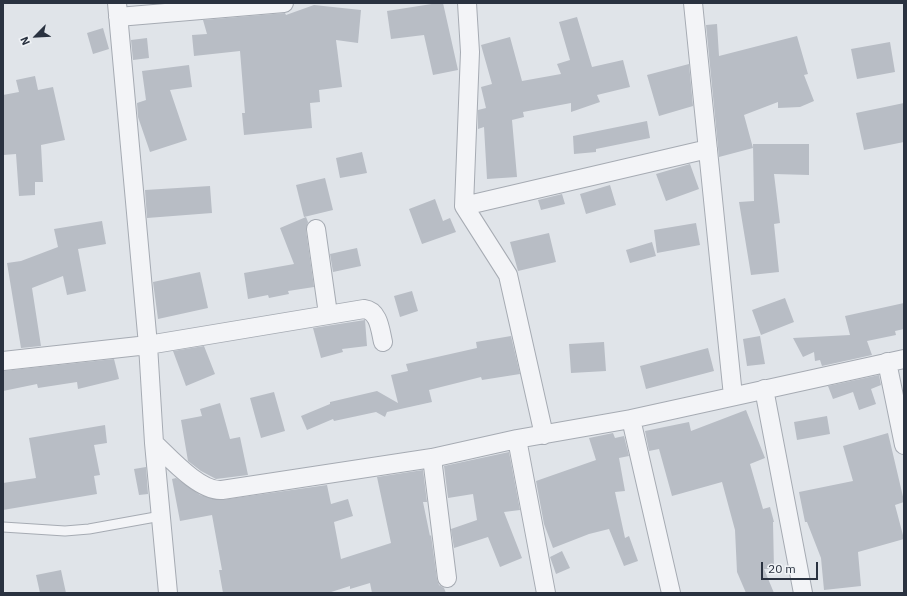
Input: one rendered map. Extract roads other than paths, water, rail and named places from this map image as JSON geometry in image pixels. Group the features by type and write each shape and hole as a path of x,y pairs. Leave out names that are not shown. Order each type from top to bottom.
{"street":[{"path":"168,593 154,443 148,345 117,10 284,3"},
{"path":"467,3 470,52 464,206 508,275 544,435"},
{"path":"693,3 733,396"},
{"path":"464,206 708,149"},
{"path":"316,229 328,314"},
{"path":"3,361 148,345 328,314 370,310 375,314 378,321 383,342"},
{"path":"154,443 197,481 209,489 216,490 432,458 517,439 631,419 904,359"},
{"path":"887,362 904,445"},
{"path":"764,389 803,593"},
{"path":"631,419 671,593"},
{"path":"517,439 546,593"},
{"path":"432,458 447,578"}],"lane":[{"path":"3,527 65,531 161,516"}]}
